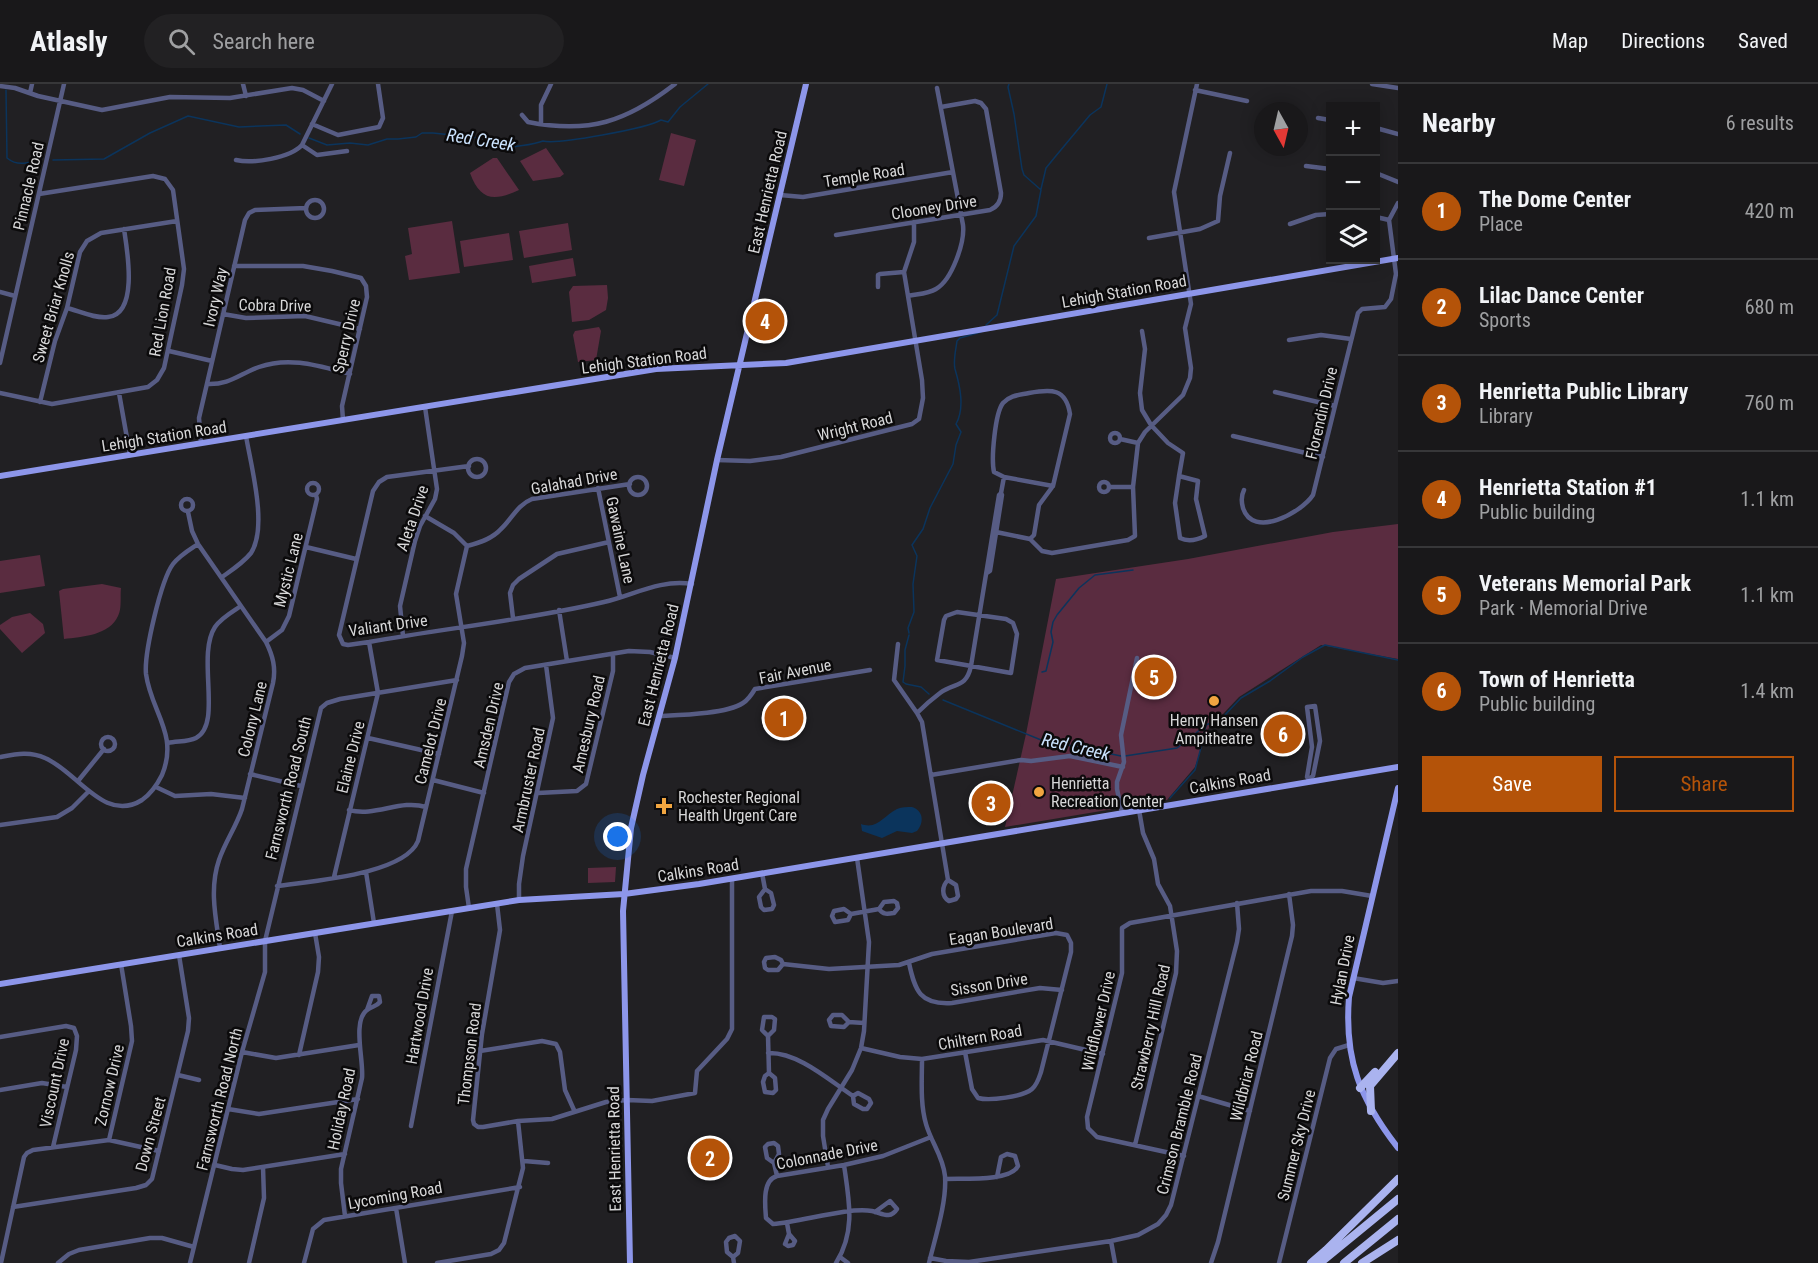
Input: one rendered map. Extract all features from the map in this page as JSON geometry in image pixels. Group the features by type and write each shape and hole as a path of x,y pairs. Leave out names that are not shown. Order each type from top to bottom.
{"highway":[{"path":"1360,1088 1398,1047"},
{"path":"1371,1111 1370,1086 1398,1053"},
{"path":"1311,1263 1398,1179"},
{"path":"1320,1263 1398,1199"},
{"path":"1344,1263 1398,1219"},
{"path":"1362,1263 1398,1240"}],"main road":[{"name":"East Henrietta Road","path":"630,1263 624,894 633,819 675,658 717,460 806,84"},
{"name":"Lehigh Station Road","path":"0,476 656,369 786,363 1396,258"},
{"name":"Calkins Road","path":"0,984 519,900 624,894 732,879 1398,767"},
{"name":"Hylan Drive","path":"1398,788 1353,978 1347,1016 1349,1046 1360,1088 1371,1111 1398,1148"}],"street":[{"path":"30,93 32,84"},
{"name":"Pinnacle Road","path":"0,363 64,84"},
{"path":"243,84 246,96"},
{"path":"236,160 248,162 285,156 296,151 302,145 332,84"},
{"path":"312,124 338,135 379,127 383,118 378,84"},
{"path":"541,124 541,105 551,84"},
{"path":"522,115 528,122 582,126 617,119 644,107 673,84"},
{"path":"1372,84 1398,88"},
{"path":"0,86 15,87 60,101 106,110 170,97 219,99 246,96 291,86 324,101"},
{"path":"996,532 1030,540 1042,551 1052,553 1133,539 1136,534 1133,487 1138,443 1151,425 1179,399 1189,383 1191,368 1185,328 1191,307 1174,186 1196,87 1247,101"},
{"path":"908,296 933,291 945,282 963,240 961,215 937,88"},
{"name":"Clooney Drive","path":"836,235 992,209 1000,199 985,107 978,102 968,102 941,107"},
{"path":"1318,118 1326,119"},
{"path":"1380,129 1398,134"},
{"path":"302,145 317,155 347,151"},
{"path":"1149,238 1207,227 1218,221 1220,196 1230,153"},
{"path":"1306,166 1326,169"},
{"name":"Temple Road","path":"780,195 802,197 953,172"},
{"path":"1380,175 1398,182"},
{"name":"Red Lion Road","path":"0,393 52,404 144,389 152,385 161,374 169,351 183,277 183,252 171,185 159,176 39,195"},
{"name":"Ivory Way","path":"316,200 324,207 321,216 315,218 307,214 306,208 308,203 316,200"},
{"path":"1396,258 1389,220 1397,205"},
{"name":"Ivory Way","path":"201,443 199,422 245,220 249,213 260,209 306,208"},
{"path":"1290,224 1316,215 1326,214"},
{"path":"1380,218 1389,220"},
{"name":"Sweet Briar Knolls","path":"40,402 55,341 67,308 84,244 98,234 177,221"},
{"path":"914,222 914,242 904,272 916,340"},
{"path":"67,308 107,317 121,309 130,274 124,229"},
{"name":"Florendin Drive","path":"1244,490 1241,496 1245,513 1251,519 1265,522 1290,516 1301,509 1313,495 1359,311 1385,307 1389,303 1396,274 1396,258"},
{"name":"Sperry Drive","path":"234,267 303,266 358,277 365,283 368,294 342,406 343,420"},
{"path":"878,287 880,274 904,272"},
{"path":"0,292 15,296"},
{"name":"Cobra Drive","path":"223,314 246,318 305,316 360,328"},
{"path":"1142,331 1144,355 1140,404 1151,425 1168,443 1183,453 1179,476 1175,503 1180,538 1199,539 1205,536 1196,499 1198,481 1179,476"},
{"path":"1290,340 1321,335 1351,339"},
{"name":"Wright Road","path":"717,460 750,461 781,457 916,422 920,415 923,390 916,340"},
{"path":"169,351 212,361"},
{"path":"207,384 224,383 260,366 287,362 304,363 350,374"},
{"path":"1030,540 1034,535 1040,505 1053,486 1070,414 1069,404 1064,397 1047,390 1013,396 1004,401 1000,409 993,467 996,475 1053,486"},
{"path":"1275,392 1335,406"},
{"path":"119,393 130,455"},
{"name":"Aleta Drive","path":"403,636 400,606 415,540 436,494 436,469 425,407"},
{"path":"222,577 250,554 258,533 258,517 246,436"},
{"path":"1233,436 1323,457"},
{"path":"1120,439 1138,443"},
{"name":"Valiant Drive","path":"469,466 387,477 377,484 373,491 356,559 339,638 342,643 348,645 369,642 559,610 620,597 673,582 692,584"},
{"path":"917,713 942,692 966,680 971,666 1004,477"},
{"name":"Galahad Drive","path":"467,546 482,542 496,534 527,501 537,497 630,484"},
{"path":"1109,487 1133,487"},
{"name":"Gawaine Lane","path":"598,488 620,597"},
{"path":"987,573 990,571 1001,493"},
{"name":"Mystic Lane","path":"266,642 282,630 288,620 317,499 316,495"},
{"name":"Colony Lane","path":"188,512 192,531 198,544 266,642 274,663 274,678 245,798 239,818 219,859 214,879 214,904 220,948"},
{"path":"425,516 454,533 467,546"},
{"path":"513,618 511,588 526,573 548,558 563,552 609,542"},
{"path":"0,757 26,753 39,756 59,766 107,803 119,806 139,802 156,787 165,765 168,743 147,679 147,653 166,575 180,557 198,544"},
{"name":"Camelot Drive","path":"277,886 366,872 384,867 413,851 418,842 464,649 456,594 467,546"},
{"path":"306,547 356,559"},
{"path":"168,743 195,738 206,727 210,714 207,674 211,635 220,621 241,606"},
{"path":"559,610 567,662"},
{"path":"957,612 980,615 1008,620 1016,628 1017,636 1011,673 937,660 944,620 957,612"},
{"name":"Elaine Drive","path":"333,877 378,693 369,642"},
{"path":"898,644 894,680 922,722 948,880"},
{"name":"Amsden Drive","path":"469,908 466,875 510,680 517,671 643,651 675,658"},
{"name":"Amesbury Road","path":"538,793 577,791 586,784 613,671 613,654"},
{"path":"1122,813 1117,782 1124,765 1121,731 1137,658"},
{"name":"Armbruster Road","path":"519,900 519,878 553,718 546,665"},
{"name":"Fair Avenue","path":"660,716 696,714 736,707 745,702 756,689 870,670"},
{"name":"Farnsworth Road South","path":"265,941 301,786 323,705 340,699 457,680"},
{"path":"1315,706 1320,741 1313,776 1310,780 1307,777 1312,745 1307,707 1315,706"},
{"path":"368,738 439,754"},
{"path":"78,781 104,749"},
{"path":"931,775 1021,760 1031,761 1065,756 1124,765"},
{"path":"250,774 301,786"},
{"path":"433,780 484,793"},
{"path":"156,787 175,796 211,794 245,798"},
{"path":"0,825 61,815 72,808 89,791"},
{"path":"350,810 365,813 410,804 426,807"},
{"name":"Strawberry Hill Road","path":"1135,1145 1176,973 1178,951 1172,916 1166,897 1158,884 1154,859 1143,833 1139,810"},
{"path":"828,1167 823,1120 850,1075 861,1048 864,1023 869,942 857,858"},
{"path":"366,872 374,923"},
{"path":"762,873 765,889 771,893 774,904 772,909 764,910 760,907 759,897 765,889"},
{"name":"Thompson Road","path":"497,904 500,930 480,1051 473,1120 478,1127 552,1119 574,1110 606,1102 652,1101 695,1093 697,1071 730,1035 732,1029 732,879"},
{"name":"Wildflower Drive","path":"1184,1156 1097,1137 1088,1128 1087,1117 1122,973 1122,928 1128,924 1289,894 1328,890 1372,896"},
{"name":"Wildbriar Road","path":"1211,1263 1292,936 1289,894"},
{"name":"Crimson Bramble Road","path":"929,1260 969,1262 1111,1241 1143,1233 1163,1220 1171,1205 1237,942 1239,921 1237,903"},
{"path":"851,914 879,909"},
{"name":"Hartwood Drive","path":"411,1126 452,911"},
{"path":"298,1055 318,972 319,957 315,933"},
{"name":"Eagan Boulevard","path":"783,964 828,969 909,963 932,954 1060,933 1069,937 1071,947 1062,990 1039,1079 1032,1089 1023,1094 987,1100 978,1098 973,1092 965,1052"},
{"name":"Farnsworth Road North","path":"190,1263 242,1052 265,972 265,941"},
{"name":"Down Street","path":"13,1207 143,1186 152,1179 189,1028 179,955"},
{"name":"Sisson Drive","path":"909,963 916,990 926,999 939,1003 952,1003 1040,988 1062,990"},
{"name":"Zornow Drive","path":"108,1140 132,1037 121,964"},
{"path":"1353,978 1375,982 1398,981"},
{"name":"Holiday Road","path":"345,1216 340,1176 363,1071 359,1045 361,1024 367,1010"},
{"path":"849,1023 864,1023"},
{"name":"Viscount Drive","path":"0,1037 66,1026 74,1028 77,1042 53,1147"},
{"path":"768,1036 769,1073"},
{"name":"Chiltern Road","path":"861,1048 900,1057 922,1059 1034,1040 1049,1041 1103,1054"},
{"path":"480,1051 542,1041 556,1044 560,1052 565,1090 574,1110"},
{"path":"242,1052 270,1058 359,1045"},
{"name":"Summer Sky Drive","path":"1279,1263 1330,1058 1336,1049 1349,1046"},
{"path":"768,1053 791,1056 853,1096"},
{"path":"922,1059 923,1108 931,1137 942,1159 945,1179 941,1209 929,1260"},
{"path":"178,1075 199,1080"},
{"path":"0,1090 42,1083 67,1088"},
{"path":"1198,1096 1250,1111"},
{"path":"228,1109 259,1114 357,1099"},
{"path":"437,1263 491,1254 499,1250 507,1238 524,1161 518,1121"},
{"name":"Colonnade Drive","path":"787,1223 773,1224 766,1218 767,1183 770,1178 892,1154 931,1137"},
{"path":"2,1263 25,1155 33,1150 108,1140 159,1151"},
{"path":"215,1165 235,1170 345,1154"},
{"path":"945,1179 997,1177 1011,1174 1018,1166 1015,1156 1007,1154 1001,1157 997,1177"},
{"path":"524,1161 548,1163"},
{"path":"774,1163 777,1176"},
{"path":"836,1263 847,1241 851,1212 844,1165"},
{"path":"249,1263 264,1198 263,1167"},
{"name":"Lycoming Road","path":"304,1263 311,1233 315,1225 324,1220 520,1187"},
{"path":"396,1208 405,1263"},
{"path":"789,1234 787,1223 851,1212 875,1212"},
{"path":"58,1263 69,1254 79,1250 150,1239 162,1238 194,1247"},
{"path":"1111,1241 1114,1263"},
{"path":"733,1257 734,1263"},
{"path":"840,1257 848,1263"}],"shaded area":[{"path":"671,133 696,140 684,186 659,180"},
{"path":"546,148 564,174 560,177 533,181 520,161"},
{"path":"493,158 497,158 519,190 495,197 488,196 478,189 470,173"},
{"path":"452,221 460,273 409,280 405,256 412,254 408,228"},
{"path":"568,223 572,250 524,258 519,231"},
{"path":"509,233 513,260 464,267 460,241"},
{"path":"573,258 576,276 532,283 529,266"},
{"path":"607,285 606,310 589,320 572,322 569,292 573,286"},
{"path":"599,327 601,331 596,360 578,362 573,335 575,331"},
{"path":"1398,524 1398,659 1321,645 1239,697 1223,714 1209,720 1211,726 1195,767 1167,800 1005,827 1026,734 1056,579 1188,559 1333,532"},
{"path":"40,555 45,586 0,593 0,561"},
{"path":"102,584 121,588 120,610 114,622 95,634 64,639 59,591"},
{"path":"30,613 43,624 45,633 22,653 0,629 0,625 12,617"},
{"path":"616,867 615,882 588,883 588,868"}],"water":[{"path":"912,807 919,811 922,818 917,831 912,833 897,831 882,838 862,831 861,824 872,825 897,809"}],"waterway":[{"name":"Red Creek","path":"309,138 327,145 350,143 368,145 387,139 433,133 507,141 513,147 543,141 583,138 622,131 661,120 668,122 680,107 708,84"},
{"name":"Red Creek","path":"986,325 997,315 1014,246 1036,216 1041,190 1024,175 1022,169 1009,84"},
{"path":"1041,189 1046,168 1090,115 1101,107 1107,84"},
{"name":"Red Creek","path":"6,90 7,158 19,163 28,163 42,158"},
{"name":"Red Creek","path":"53,160 104,159 150,133 188,116 239,127 286,125 300,134"},
{"name":"Red Creek","path":"909,633 908,628 914,612 913,584 917,556 912,545 923,529 930,508 953,464 961,432 956,424 961,404 954,366 957,341 981,332"},
{"path":"1042,672 1046,671 1053,642 1051,632 1053,622 1079,588 1095,575 1133,570"},
{"name":"Red Creek","path":"909,635 905,650 903,682 921,687 929,694"},
{"name":"Red Creek","path":"1125,756 1177,748 1206,725 1222,718 1241,698 1325,645 1398,660"},
{"name":"Red Creek","path":"943,700 1046,742 1121,756"},
{"path":"1203,737 1206,726"},
{"path":"1170,798 1195,770 1203,740"}],"place":[{"name":"Henrietta Station #1","path":"765,321"},
{"name":"Veterans Memorial Park","path":"1154,677"},
{"name":"Henry Hansen Ampitheatre","path":"1214,701"},
{"name":"The Dome Center","path":"784,718"},
{"name":"Town of Henrietta","path":"1283,734"},
{"name":"Henrietta Recreation Center","path":"1039,792"},
{"name":"Henrietta Public Library","path":"991,803"},
{"name":"Rochester Regional Health Urgent Care","path":"664,806"},
{"name":"Lilac Dance Center","path":"710,1158"}]}
